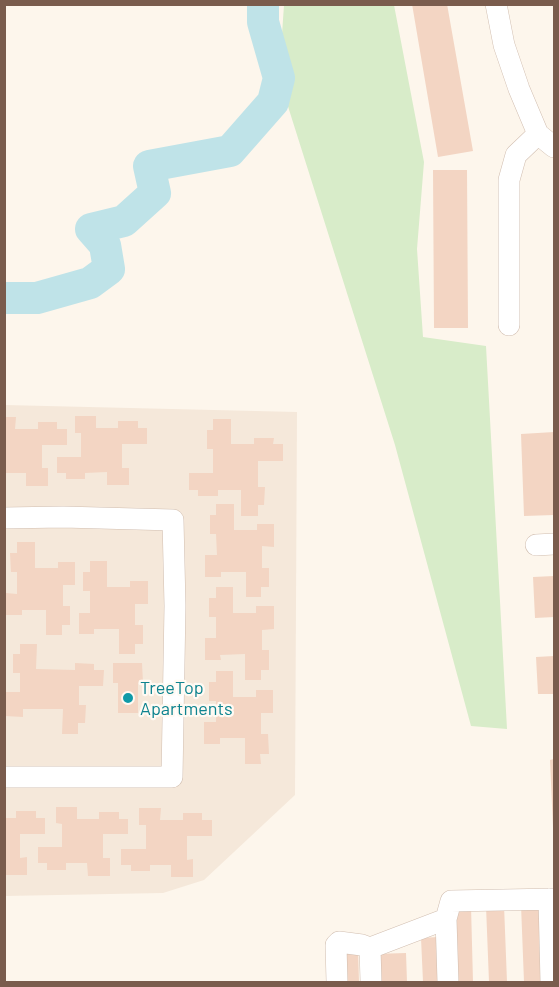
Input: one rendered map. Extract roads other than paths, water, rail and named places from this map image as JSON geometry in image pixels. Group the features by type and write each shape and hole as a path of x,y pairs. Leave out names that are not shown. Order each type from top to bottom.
{"street":[{"path":"496,4 504,45 519,89 538,134 555,147"},
{"path":"509,325 509,180 516,155 538,134"},
{"path":"4,518 173,520 175,606 172,777 4,777"},
{"path":"448,982 446,919 451,901 552,899 551,982"},
{"path":"337,982 336,945 339,942 344,941 369,948 446,919"},
{"path":"369,948 371,982"}],"waterway":[{"path":"4,298 37,298 90,283 109,269 105,245 91,229 124,221 155,193 149,166 230,151 273,102 279,78 263,22 263,4"}],"place":[{"name":"TreeTop Apartments","path":"128,698"}]}
